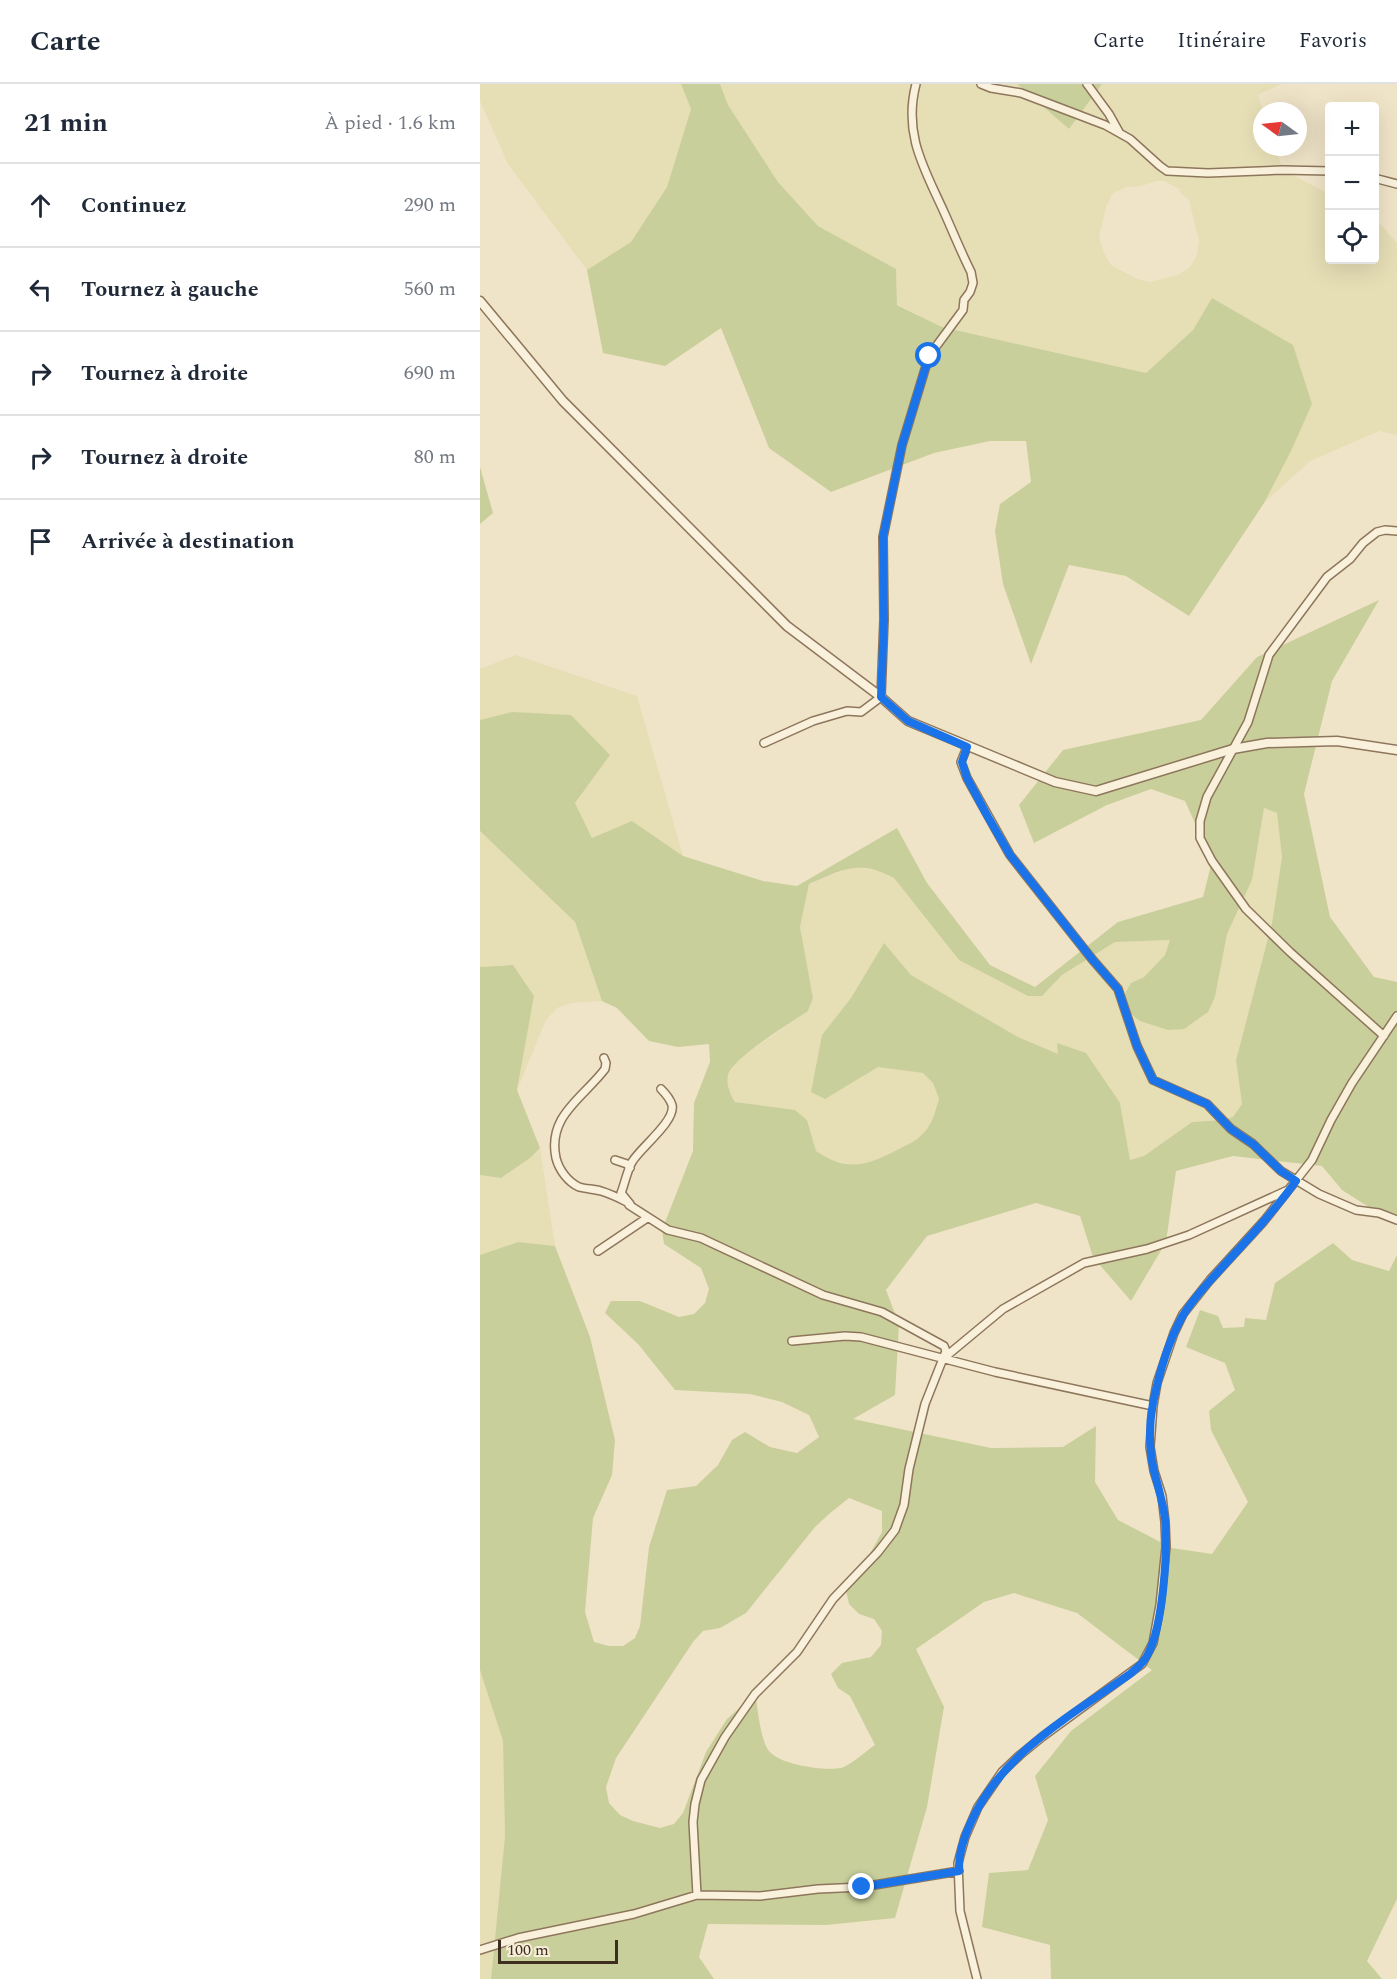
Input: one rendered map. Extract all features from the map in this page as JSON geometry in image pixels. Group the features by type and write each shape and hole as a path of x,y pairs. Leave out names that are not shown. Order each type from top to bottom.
{"street":[{"path":"881,697 884,620 883,537 902,445 929,356 963,310 964,300 973,283 971,272 919,157 912,128 911,112 916,84"},
{"path":"981,84 1037,98 1119,132 1140,146 1167,171 1178,173 1325,171"},
{"path":"1087,84 1119,132"},
{"path":"1379,179 1397,184"},
{"path":"480,301 563,401 787,626 881,697 908,721 1055,782 1096,791 1233,749 1267,743 1336,741 1397,750"},
{"path":"1384,1036 1290,952 1246,909 1212,861 1200,838 1200,820 1207,797 1248,722 1269,655 1327,577 1350,559 1368,538 1377,532 1397,531"},
{"path":"764,743 785,732 830,716 847,711 861,712 881,697"},
{"path":"967,747 962,762 967,778 988,817 1010,855 1118,989 1137,1046 1153,1080 1207,1104 1231,1129 1253,1144 1281,1171 1296,1181 1343,1205 1356,1210 1379,1213 1397,1220"},
{"path":"977,1979 960,1911 958,1863 964,1837 978,1807 1002,1772 1042,1737 1142,1664 1156,1628 1166,1547 1162,1496 1154,1471 1150,1447 1157,1383 1174,1333 1183,1314 1312,1160 1352,1083 1397,1016"},
{"path":"604,1058 605,1069 560,1120 555,1132 555,1154 558,1165 568,1179 577,1186 616,1196 630,1204"},
{"path":"661,1089 672,1104 672,1112 668,1120 637,1155 630,1168 621,1193 629,1205 673,1232 701,1238 823,1295 896,1318 944,1346 946,1351 925,1404 909,1469 904,1505 894,1530 878,1552 833,1599 797,1652 755,1694 724,1737 701,1780 693,1822 698,1895"},
{"path":"615,1160 627,1164 630,1168"},
{"path":"944,1358 1003,1309 1084,1263 1147,1249 1189,1234 1290,1189"},
{"path":"598,1251 647,1218"},
{"path":"792,1341 845,1336 879,1341 995,1372 1153,1406"},
{"path":"480,1950 518,1938 634,1914 698,1895 760,1896 818,1889 862,1887 959,1871"}],"shaded area":[{"path":"480,84 681,84 691,109 667,187 631,242 587,270 508,164 480,101"},
{"path":"720,84 1017,84 1069,129 1102,84 1282,84 1258,95 1260,102 1253,102 1253,156 1278,156 1283,170 1325,192 1325,264 1379,264 1379,223 1397,243 1397,435 1379,431 1310,461 1264,503 1312,404 1212,298 1193,330 1146,373 942,327 897,304 896,269 818,226 778,182 728,105","holes":["1156,181 1164,181 1181,190 1179,191 1189,200 1199,241 1197,255 1190,267 1178,275 1150,282 1137,279 1111,265 1099,237 1106,207 1113,193 1127,187 1141,186"]},
{"path":"516,655 637,696 683,856 632,821 592,838 575,803 512,712 480,720 480,669"},
{"path":"1264,808 1278,813 1282,857 1272,923 1236,1059 1242,1104 1233,1117 1192,1122 1144,1156 1130,1160 1120,1103 1057,1043 1059,1055 1018,1037 911,975 884,944 851,998 822,1035 825,1098 878,1066 923,1073 933,1083 939,1099 929,1127 918,1140 874,1162 857,1166 828,1159 816,1151 807,1120 795,1110 735,1102 728,1089 727,1074 736,1061 808,1011 813,998 800,927 809,884 852,867 880,871 894,878 959,960 1042,996 1062,975 1115,942 1171,940 1165,955 1144,977 1131,983 1215,997 1227,934 1252,880"},
{"path":"480,831 575,922 602,1001 571,1003 557,1008 546,1020 517,1090 534,996 513,965 480,967"},
{"path":"540,1148 555,1246 518,1242 480,1255 480,1175 501,1178 530,1158"},
{"path":"480,1670 503,1741 505,1836 491,1979 480,1979"}],"green space":[{"path":"681,84 720,84 728,105 778,182 818,226 896,269 897,305 942,327 1146,373 1193,330 1212,298 1293,345 1312,404 1264,503 1189,616 1126,576 1069,565 1031,664 1003,584 995,531 1000,504 1031,482 1026,441 990,441 934,453 831,492 769,448 721,328 665,366 603,353 587,270 631,242 667,187 691,109"},
{"path":"1017,84 1102,84 1069,129"},
{"path":"480,467 493,513 480,524"},
{"path":"1379,600 1332,681 1304,794 1330,917 1374,977 1397,982 1397,1225 1342,1190 1322,1166 1233,1156 1176,1171 1166,1242 1131,1301 1093,1257 1080,1216 1036,1203 927,1236 886,1290 899,1324 895,1395 853,1419 991,1448 1063,1447 1096,1426 1095,1482 1118,1520 1172,1548 1212,1554 1248,1502 1211,1430 1209,1411 1235,1390 1225,1363 1186,1347 1200,1310 1218,1316 1223,1328 1244,1327 1245,1318 1266,1320 1275,1283 1333,1243 1352,1260 1389,1271 1397,1255 1397,1899 1367,1961 1382,1979 1051,1979 1050,1945 982,1927 989,1873 1028,1870 1048,1820 1035,1776 1071,1731 1152,1670 1077,1613 1014,1593 984,1602 916,1649 944,1707 927,1807 895,1918 826,1925 708,1924 699,1957 714,1979 491,1979 505,1836 503,1741 480,1670 480,1255 518,1242 555,1246 590,1337 615,1440 612,1475 593,1518 585,1612 594,1642 609,1646 623,1646 635,1638 640,1626 649,1547 667,1490 696,1486 718,1465 732,1440 745,1432 770,1447 797,1453 819,1437 809,1415 782,1402 750,1394 675,1390 638,1344 605,1313 611,1301 640,1301 679,1317 694,1314 705,1303 709,1289 701,1268 664,1244 662,1230 693,1151 694,1103 710,1062 709,1044 678,1047 649,1041 617,1008 602,1001 575,922 480,831 480,720 512,712 571,715 610,755 575,803 592,838 632,821 683,856 763,881 797,886 897,828 927,883 990,965 1035,987 1118,922 1203,897 1212,861 1185,801 1151,789 1107,805 1034,843 1019,805 1063,750 1201,720 1257,657","holes":["1264,808 1277,813 1282,857 1272,923 1236,1060 1242,1104 1233,1117 1192,1122 1144,1156 1130,1160 1120,1103 1086,1053 1057,1043 1058,1054 1018,1037 911,975 884,943 851,998 822,1035 811,1092 825,1099 878,1067 923,1073 933,1083 939,1099 931,1122 924,1133 910,1144 876,1160 847,1164 827,1158 816,1151 807,1120 795,1110 735,1102 733,1099 728,1082 728,1075 732,1068 750,1051 808,1011 813,998 800,927 809,884 851,869 870,869 894,878 959,960 1028,996 1042,996 1062,975 1115,942 1170,940 1165,955 1144,977 1131,983 1123,997 1127,1011 1140,1021 1168,1030 1184,1029 1208,1012 1215,997 1227,934 1252,880","849,1498 882,1511 882,1532 862,1568 846,1590 849,1604 859,1614 874,1619 882,1631 881,1645 871,1657 842,1663 831,1674 838,1688 850,1696 875,1745 841,1768 814,1768 783,1760 776,1757 767,1747 755,1694 727,1719 706,1752 683,1813 674,1824 660,1828 620,1815 609,1803 606,1787 616,1758 693,1642 703,1631 720,1628 746,1613 815,1527"]},
{"path":"513,965 534,996 517,1090 540,1148 530,1158 501,1178 480,1175 480,967"}],"route":[{"path":"862,1887 959,1871 958,1863 964,1837 978,1807 1002,1772 1042,1737 1142,1664 1153,1643 1160,1605 1166,1547 1162,1496 1154,1471 1150,1447 1157,1383 1183,1314 1296,1181 1267,1159 1253,1144 1231,1129 1207,1104 1153,1080 1137,1046 1118,989 1010,855 988,817 967,778 962,762 967,747 908,721 881,697 884,620 883,537 902,445 929,356"}]}
